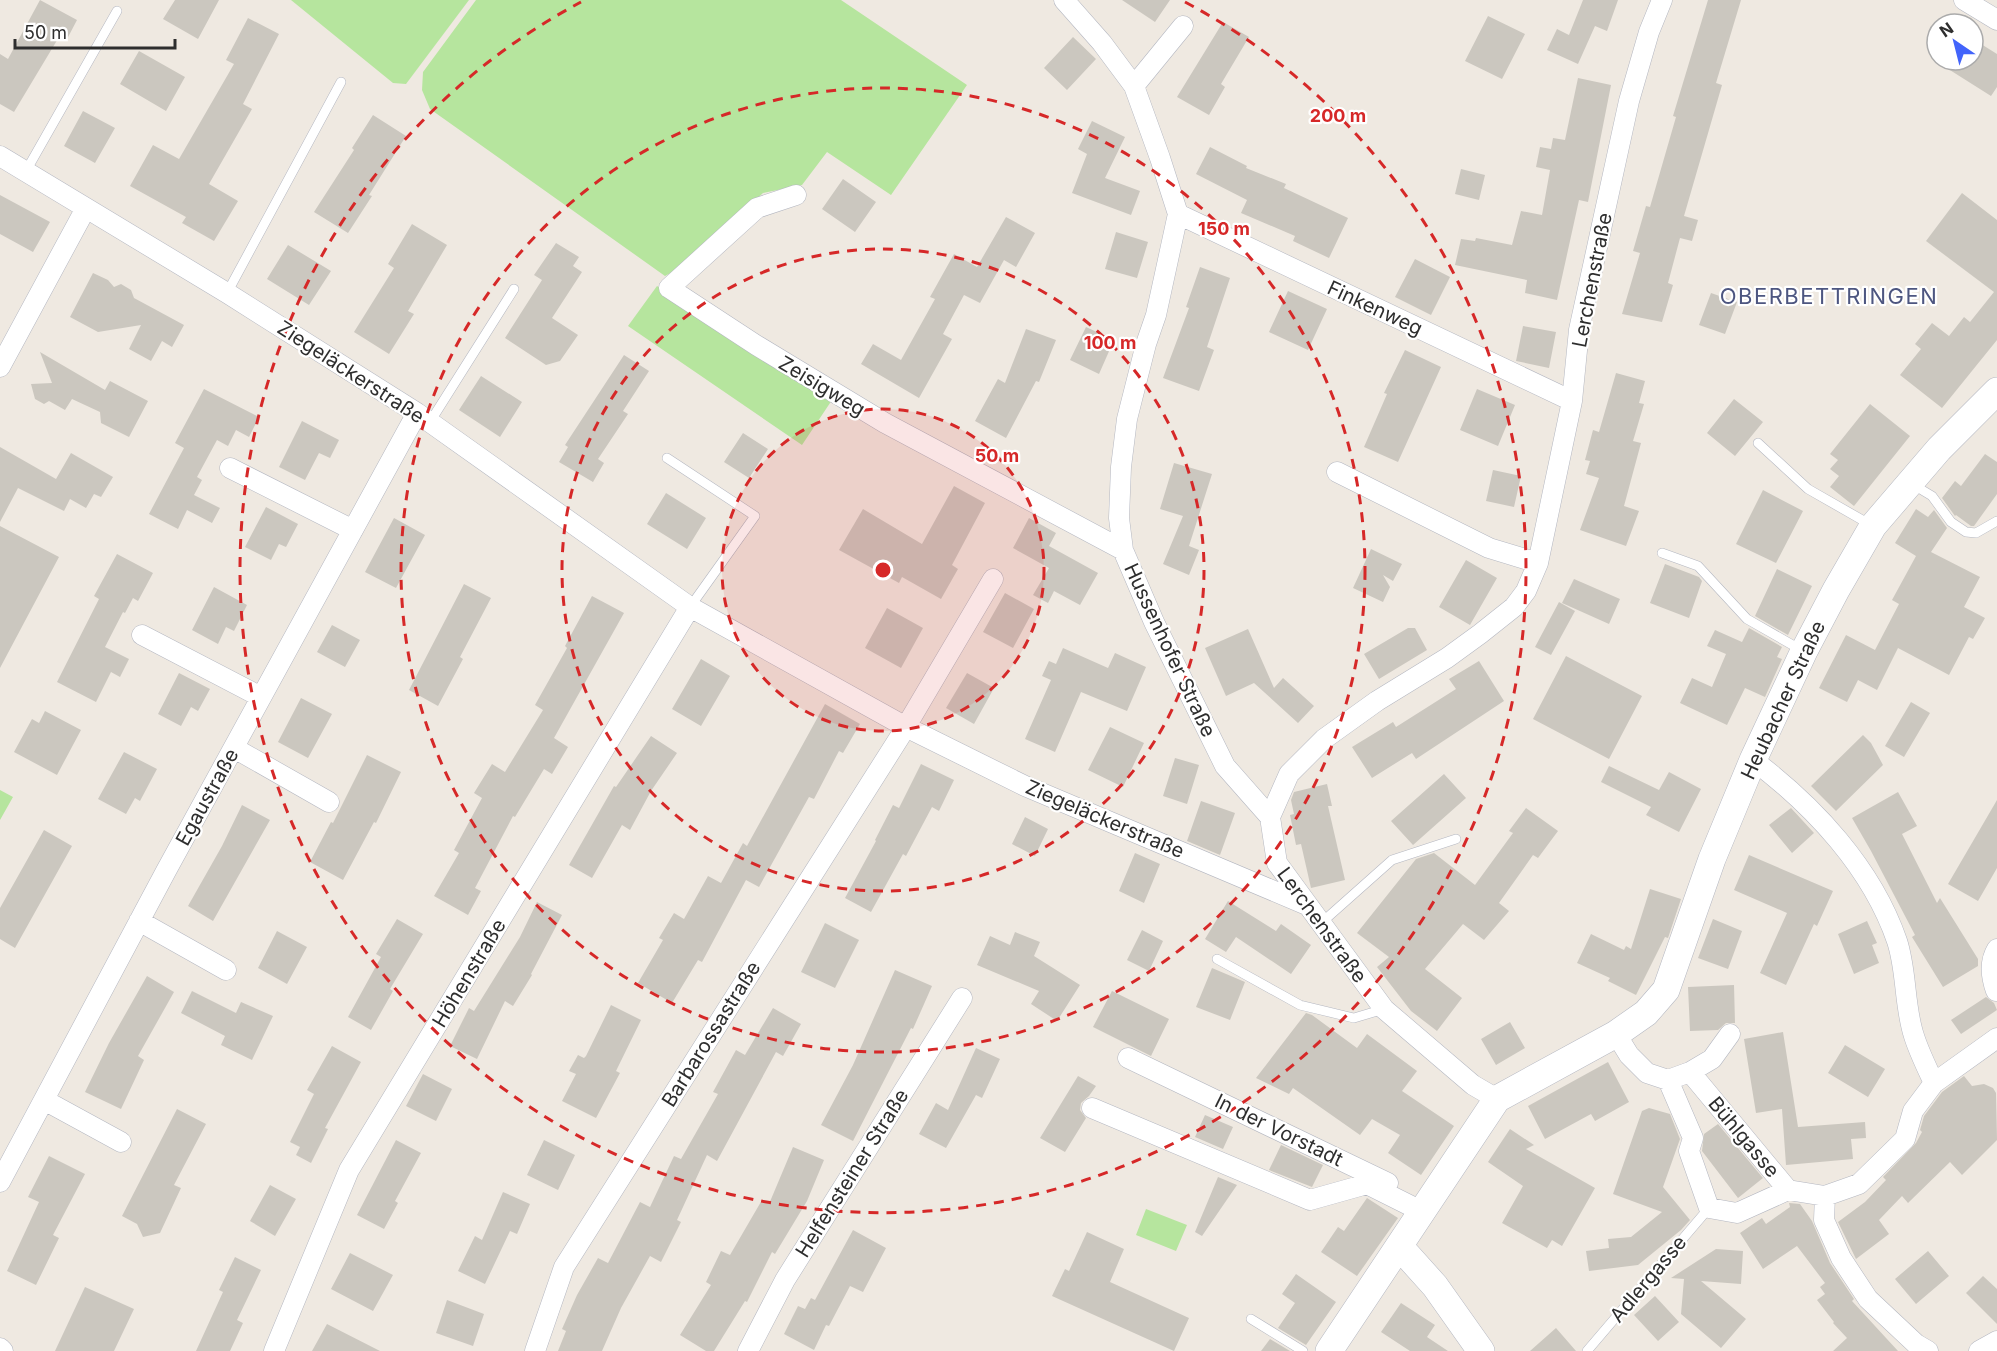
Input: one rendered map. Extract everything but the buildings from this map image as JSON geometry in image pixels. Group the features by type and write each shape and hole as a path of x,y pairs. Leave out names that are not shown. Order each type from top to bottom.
{"street":[{"path":"1064,0 1102,43 1134,86 1178,214"},
{"name":"Lerchenstraße","path":"1497,1099 1473,1085 1384,1009 1277,863 1270,817 1289,774 1324,739 1377,701 1447,658 1514,607 1527,591 1538,563 1572,401 1579,330 1629,101 1649,32 1662,0"},
{"path":"1964,0 1997,20"},
{"path":"1134,86 1183,26"},
{"name":"Ziegeläckerstraße","path":"0,156 227,293 423,418 690,607 906,727 1025,786 1307,905"},
{"name":"Zeisigweg","path":"796,195 758,208 669,288 756,345 885,423 1123,550"},
{"path":"0,367 86,208"},
{"name":"Finkenweg","path":"1178,214 1572,401"},
{"name":"Hussenhofer Straße","path":"1178,214 1156,315 1146,344 1127,419 1119,508 1123,550 1154,622 1225,766 1270,817"},
{"name":"Heubacher Straße","path":"1616,1034 1646,1013 1666,990 1712,860 1754,760 1804,651 1873,526 1939,449 1997,391"},
{"name":"Egaustraße","path":"0,1182 139,921 353,530 423,418"},
{"path":"230,468 353,530"},
{"path":"1337,472 1490,549 1538,563"},
{"path":"906,727 993,579"},
{"name":"Höhenstraße","path":"273,1351 349,1170 690,607"},
{"path":"142,635 261,697"},
{"name":"Barbarossastraße","path":"535,1351 564,1267 906,727"},
{"path":"234,747 329,802"},
{"path":"1754,760 1781,781 1821,820 1854,860 1882,905 1898,943 1913,1036 1934,1083"},
{"path":"139,921 226,970"},
{"path":"1996,991 1991,978 1993,955 1997,949"},
{"name":"Helfensteiner Straße","path":"748,1351 785,1280 962,998"},
{"path":"1329,1351 1497,1099 1616,1034 1629,1055 1647,1073 1668,1080 1690,1072 1712,1059 1730,1034"},
{"path":"1928,1351 1916,1344 1868,1299 1841,1258 1824,1220 1825,1196 1859,1184 1905,1139 1913,1111 1934,1083 1997,1038"},
{"name":"In der Vorstadt","path":"1128,1058 1426,1207"},
{"name":"Bühlgasse","path":"1690,1072 1788,1190 1825,1196"},
{"path":"1668,1080 1693,1138 1689,1151 1709,1208 1737,1213 1788,1190"},
{"path":"44,1100 121,1142"},
{"name":"In der Vorstadt","path":"1092,1108 1310,1200 1367,1184 1426,1207"},
{"path":"1400,1247 1435,1286 1481,1351"},
{"path":"1979,1351 1997,1341"}],"lane":[{"path":"26,171 117,11"},
{"path":"227,293 341,82"},
{"path":"423,418 514,289"},
{"path":"1758,443 1808,489 1873,526"},
{"path":"667,458 754,516 690,607"},
{"path":"1910,483 1932,496 1951,522 1966,532 1976,533 1997,521"},
{"path":"1662,553 1698,566 1747,619 1804,651"},
{"path":"1320,924 1392,860 1456,839"},
{"path":"1217,959 1300,1005 1354,1018 1384,1009"},
{"name":"Adlergasse","path":"1587,1351 1709,1208"},
{"path":"1251,1319 1303,1351"}],"green space":[{"path":"291,0 469,0 406,84 393,83"},
{"path":"476,0 841,0 967,85 891,195 827,152 802,185 763,193 683,266 665,276 430,109 422,90 423,72"},
{"path":"657,286 834,397 802,445 628,326"},
{"path":"0,790 13,797 0,820"},
{"path":"1146,1209 1187,1225 1176,1251 1136,1235"}],"district":[{"name":"OBERBETTRINGEN","path":"1829,296"}]}
